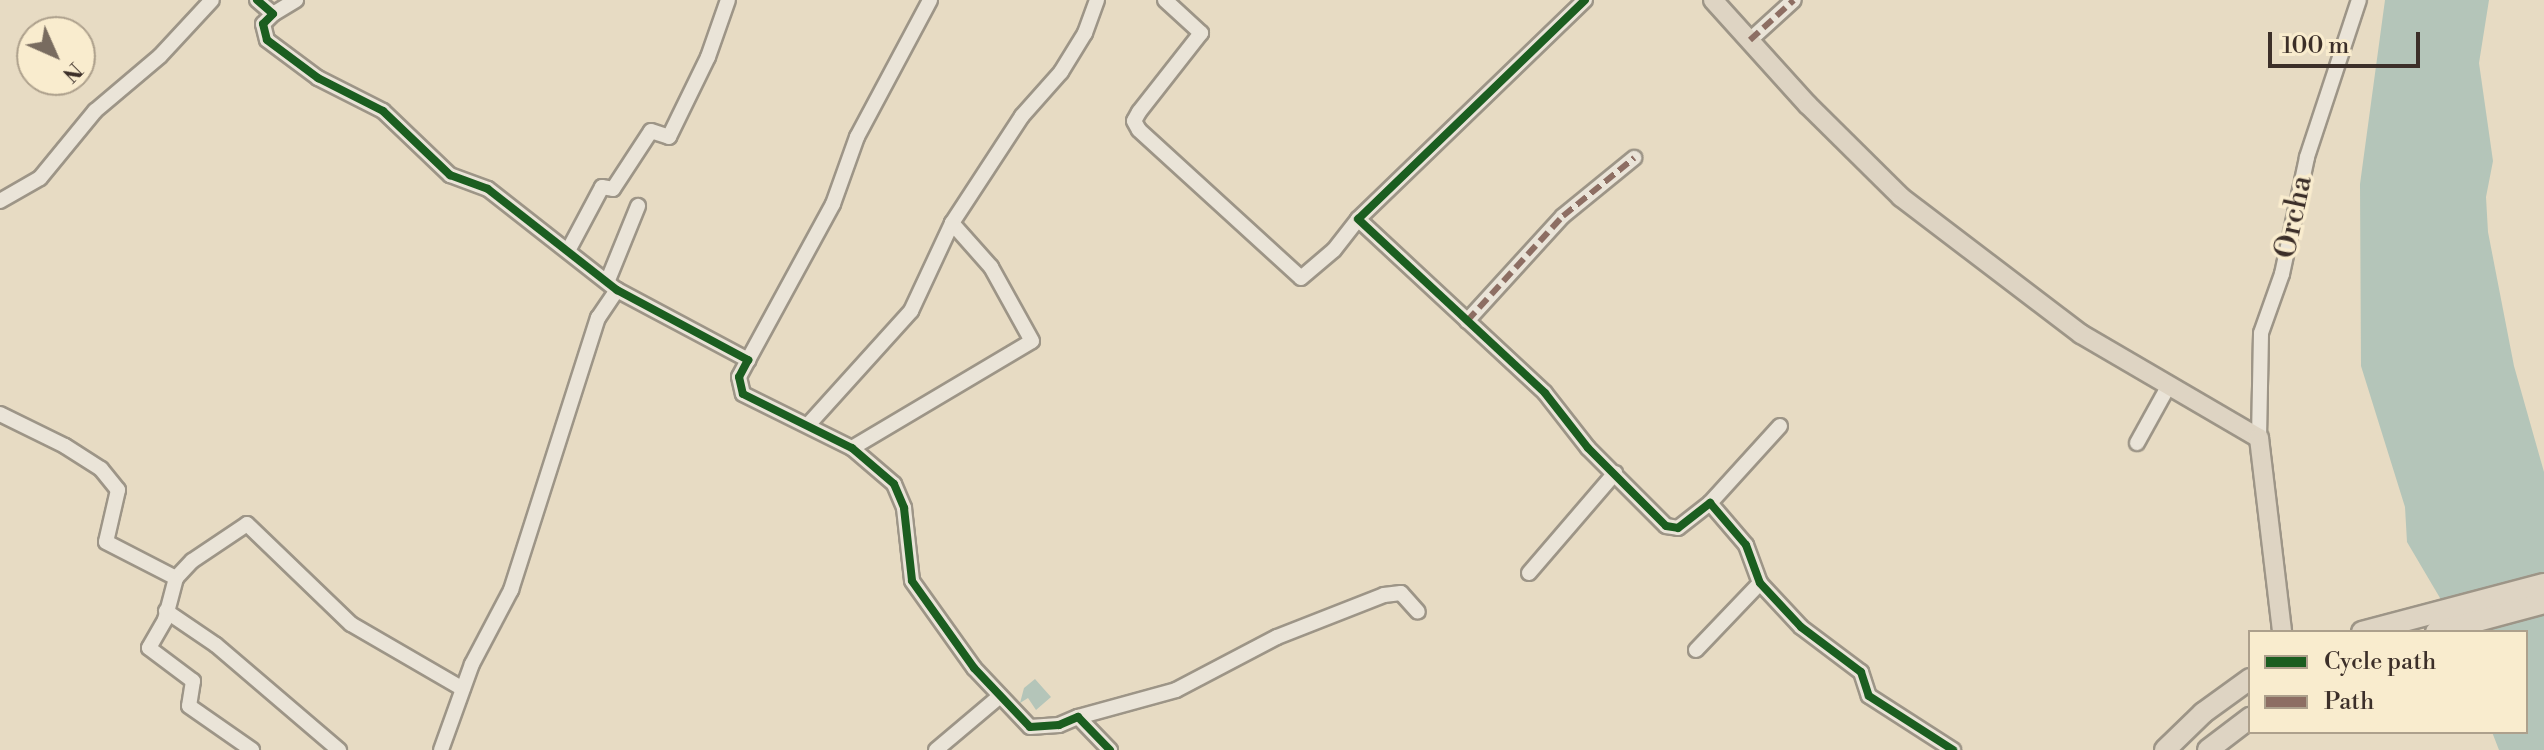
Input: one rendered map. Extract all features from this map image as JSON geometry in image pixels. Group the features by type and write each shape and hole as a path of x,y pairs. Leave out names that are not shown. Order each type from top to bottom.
{"highway":[{"path":"2369,630 2544,584"},
{"path":"2443,630 2544,603"},
{"path":"2165,750 2203,713 2248,680"},
{"path":"2208,750 2248,720"}],"main road":[{"path":"1713,0 1901,197 2081,334 2259,438 2282,630"}],"street":[{"path":"0,201 40,178 95,111 160,56 212,0"},
{"path":"257,0 273,14"},
{"path":"296,0 263,24 267,40 318,78 383,111 450,175 488,189 612,285 748,360"},
{"path":"569,249 602,187 613,189 651,131 669,137 708,57 728,0"},
{"path":"930,0 857,137 833,204 739,377 743,394 852,448 894,484 904,508 912,581 999,697 1030,727 1059,725 1176,690 1277,637 1384,595 1401,593 1418,612"},
{"path":"808,425 911,311 952,223 1022,116 1069,59 1097,0"},
{"path":"1165,0 1201,33 1134,121 1139,130 1199,190 1301,278 1334,250 1358,219 1585,0"},
{"path":"1750,40 1794,0"},
{"name":"Orcha","path":"2259,438 2261,333 2282,274 2307,157 2359,0"},
{"path":"1467,321 1563,216 1634,158"},
{"path":"441,750 463,689 511,590 598,318 638,206"},
{"path":"1358,219 1545,393 1615,473 1671,529 1710,503 1780,426"},
{"path":"852,448 1032,341 991,267 952,223"},
{"path":"2137,443 2169,385"},
{"path":"0,414 101,469 118,490 106,542 176,578"},
{"path":"1529,573 1615,473"},
{"path":"1710,503 1746,545 1760,583 1801,627 1861,672 1869,696 1953,750"},
{"path":"252,750 189,706 193,681 149,648 166,611 176,578 192,561 247,524 351,624 463,689"},
{"path":"1696,650 1760,583"},
{"path":"166,611 216,645 339,750"},
{"path":"936,750 999,697"},
{"path":"1078,717 1110,750"}],"shaded area":[{"path":"2385,0 2489,0 2479,63 2493,161 2486,197 2488,232 2514,366 2544,472 2544,750 2499,750 2493,734 2528,734 2528,630 2449,630 2440,598 2407,542 2405,507 2361,366 2360,184"},
{"path":"1035,679 1051,697 1036,710 1028,698 1020,703 1024,688"}],"marked path":[{"path":"1750,40 1794,0"},
{"path":"1467,321 1563,216 1634,158"}],"cycle path":[{"path":"257,0 273,14 263,24 267,40 318,78 383,111 450,175 488,189 617,290 748,360 739,377 743,394 852,448 894,484 904,508 912,581 974,668 1030,727 1059,725 1078,717 1110,750"},
{"path":"1585,0 1358,219 1545,393 1588,448 1666,526 1678,528 1710,503 1746,545 1760,583 1801,627 1861,672 1869,696 1953,750"}]}
